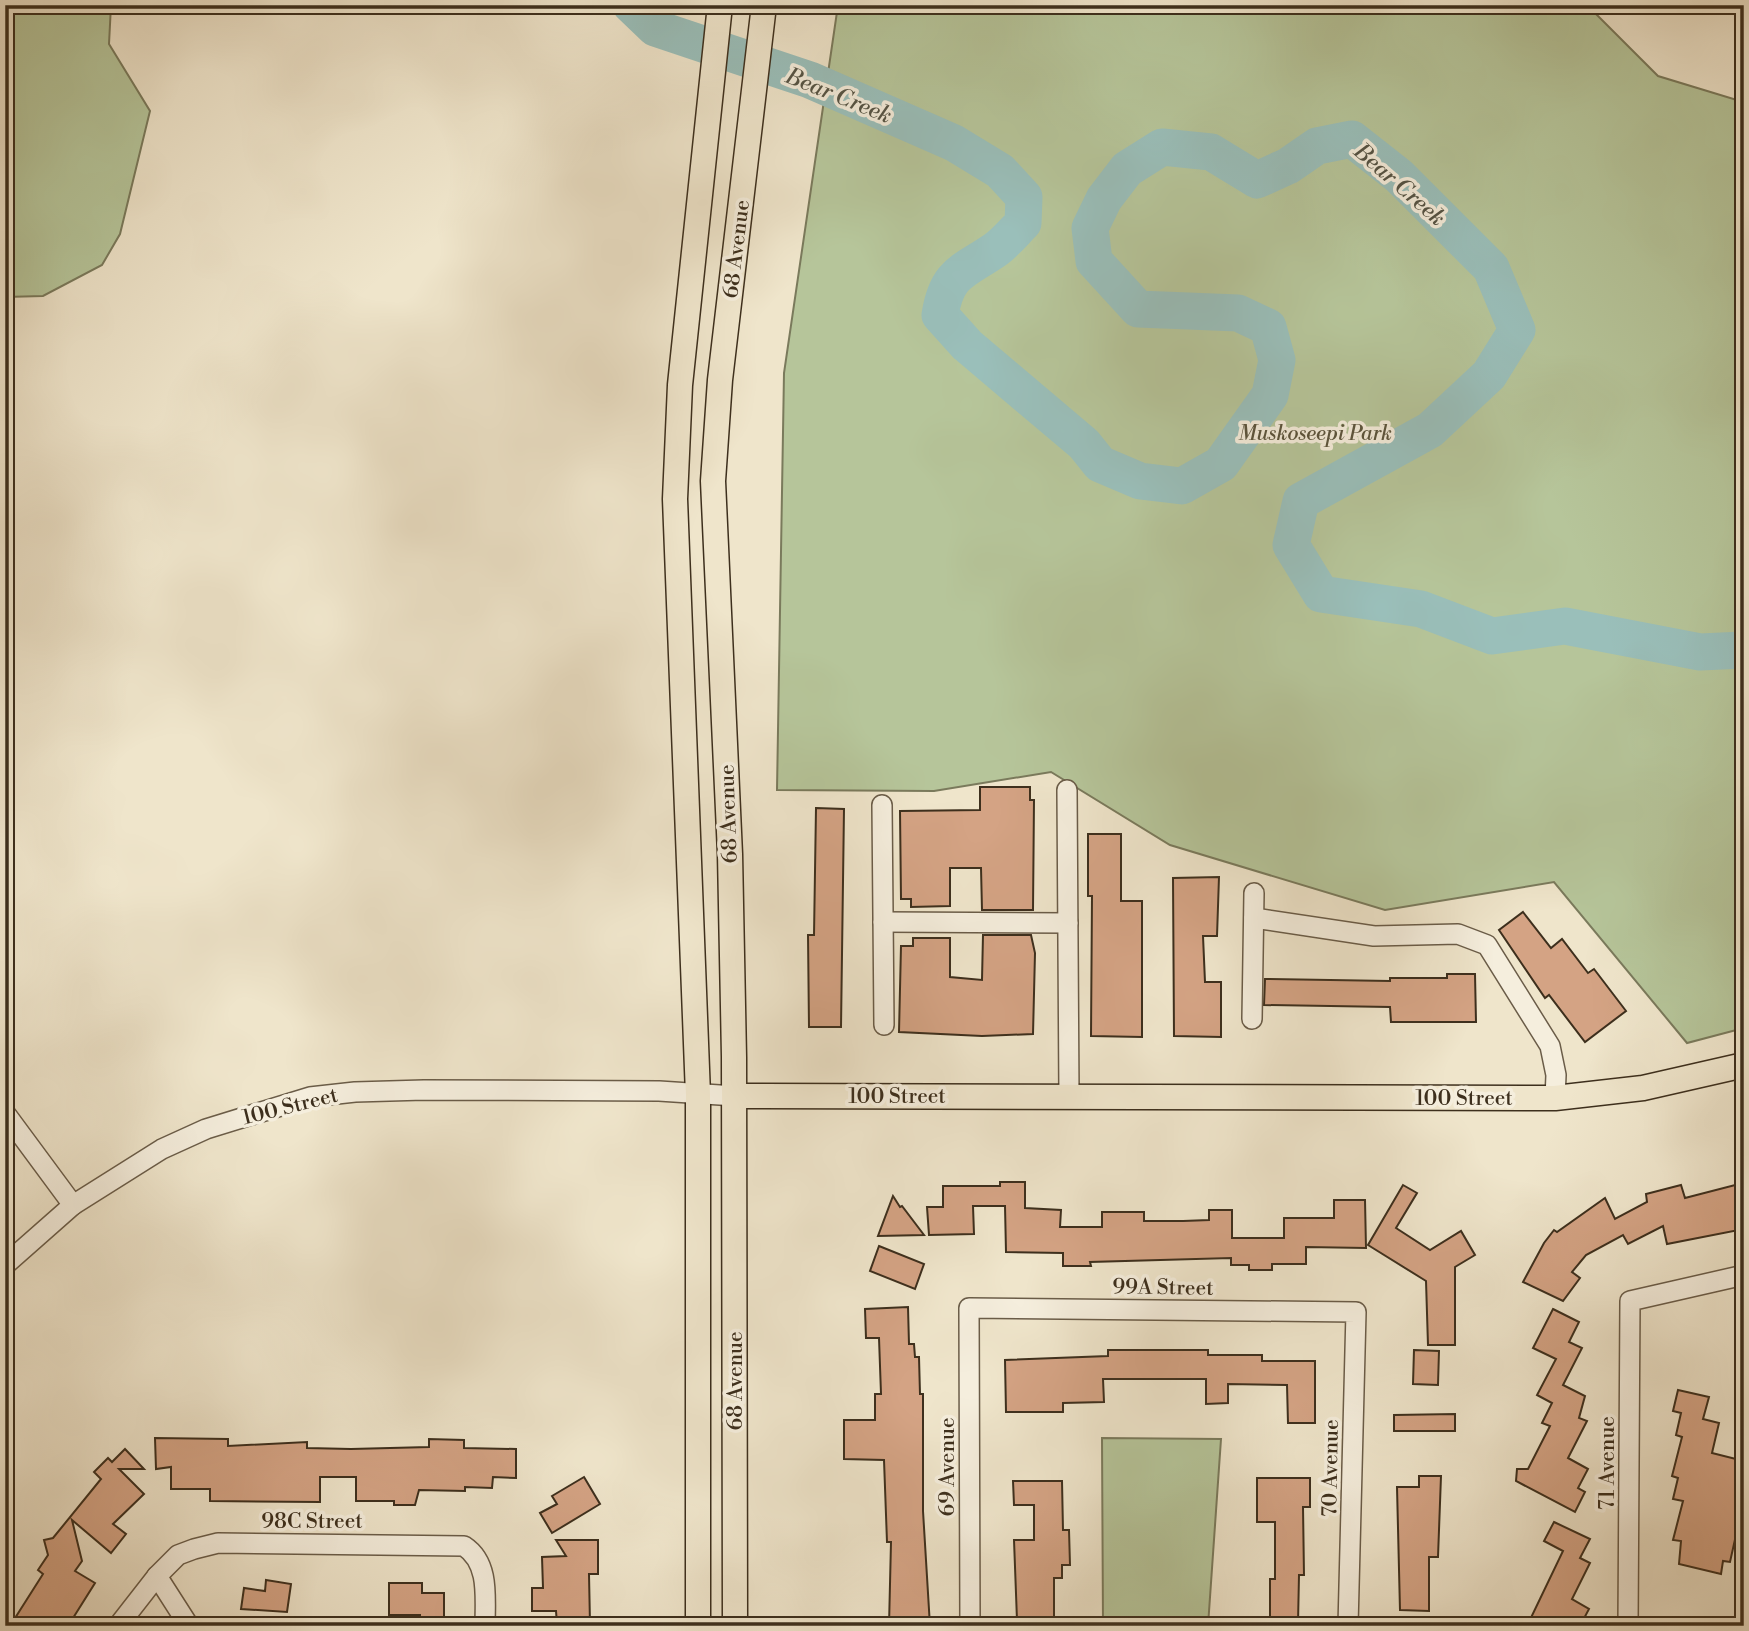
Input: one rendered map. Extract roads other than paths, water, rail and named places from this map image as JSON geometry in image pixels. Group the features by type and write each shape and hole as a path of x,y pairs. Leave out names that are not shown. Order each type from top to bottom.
{"main road":[{"name":"68 Avenue","path":"698,1626 698,1095 675,499 680,385 720,5"},
{"name":"68 Avenue","path":"735,1626 735,1096 730,867 713,481 720,380 764,5"},
{"name":"100 Street","path":"735,1096 1555,1098 1643,1088 1744,1065"}],"street":[{"path":"1067,790 1069,1096"},
{"path":"882,805 884,1025"},
{"path":"1252,1019 1254,893"},
{"path":"1254,918 1374,936 1458,934 1487,945 1550,1046 1556,1074 1555,1098"},
{"path":"883,922 1068,923"},
{"name":"100 Street","path":"5,1265 73,1205 162,1149 206,1129 310,1097 355,1091 424,1090 659,1091 735,1096"},
{"path":"5,1113 73,1205"},
{"name":"71 Avenue","path":"1628,1626 1630,1301 1744,1275"},
{"name":"99A Street","path":"969,1308 1356,1311"},
{"name":"69 Avenue","path":"969,1308 970,1626"},
{"name":"70 Avenue","path":"1348,1626 1356,1311"},
{"name":"98C Street","path":"118,1626 157,1576 178,1555 218,1543 464,1546 475,1553 485,1584 485,1626"},
{"path":"157,1576 189,1626"}],"waterway":[{"name":"Bear Creek","path":"631,5 655,28 810,80 954,143 1000,171 1024,197 1023,223 999,247 965,269 952,281 940,315 967,345 1084,444 1100,464 1140,481 1182,486 1221,464 1270,395 1277,360 1268,327 1238,313 1138,309 1094,261 1090,228 1104,199 1127,169 1162,147 1211,152 1257,180 1288,166 1317,146 1352,139 1399,176 1491,268 1517,330 1489,375 1430,430 1301,501 1291,545 1321,594 1421,609 1492,636 1565,626 1700,652 1744,650"}],"park label":[{"name":"Muskoseepi Park","path":"1315,433"}]}
